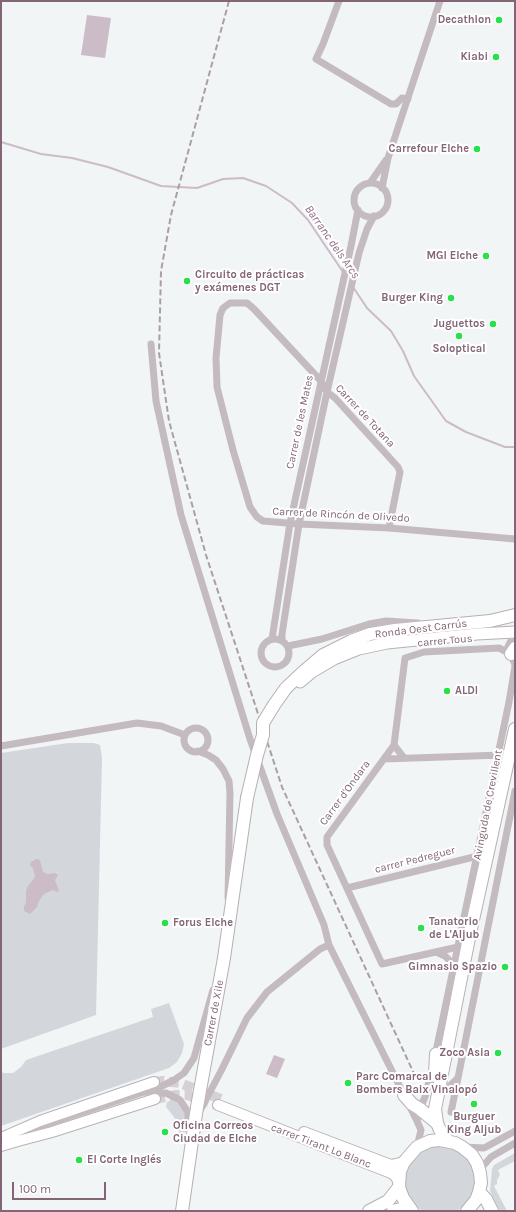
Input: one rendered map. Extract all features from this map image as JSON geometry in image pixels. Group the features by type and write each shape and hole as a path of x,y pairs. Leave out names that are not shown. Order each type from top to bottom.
{"highway":[{"name":"Ronda Oest Carrús","path":"244,814 263,735 263,723 274,705 302,672 323,655 351,641 370,634 445,624 490,621 515,615"},
{"name":"Avinguda de Crevillent","path":"448,1141 437,1123 433,1096 462,943 483,855 503,754 515,731"},
{"name":"Carrer de Xile","path":"183,1206 195,1122 231,915 244,814"},
{"path":"433,1096 436,1054"},
{"path":"404,1095 412,1104 437,1123"},
{"path":"393,1211 410,1209 403,1198 399,1184 400,1171 404,1162 417,1146 430,1141 448,1141 462,1147 472,1155 477,1163 480,1173 481,1182 479,1192 476,1200 467,1211"},
{"path":"369,1211 388,1201 399,1184"},
{"path":"479,1192 486,1199 492,1211"}],"main road":[{"name":"Ronda Oest Carrús","path":"289,688 334,659 359,650 387,643 477,634 515,632"},
{"path":"3,1137 40,1121 154,1082"},
{"path":"1,1146 52,1132 155,1098"},
{"name":"carrer Tirant Lo Blanc","path":"399,1184 395,1176 391,1173 219,1102 391,1165 404,1162"}],"street":[{"path":"339,1 316,59 391,104 396,104 402,98 408,99"},
{"path":"382,188 388,158 440,1"},
{"path":"370,183 388,158"},
{"path":"370,183 379,185 382,188 387,197 386,207 379,214 374,216 365,216 358,210 354,201 357,191 365,184 370,183"},
{"name":"Carrer de les Mates","path":"272,639 290,523 320,381 352,246 358,210"},
{"name":"Carrer de les Mates","path":"285,643 282,634 299,524 359,253 367,228 374,216"},
{"name":"Carrer de Rincón de Olivedo","path":"240,303 230,303 223,308 220,315 216,358 217,387 233,450 250,506 257,517 263,521 389,528 515,539"},
{"name":"Carrer de Totana","path":"240,303 247,303 254,309 320,381 327,392 398,467 400,472 389,528"},
{"path":"150,344 156,401 181,516 250,739 277,814 324,926 329,945 418,1122"},
{"path":"285,643 289,653 288,660 281,665 272,667 266,664 261,655 264,643 276,638 285,643 322,639 368,624 386,621 445,624"},
{"name":"Avinguda de Crevillent","path":"503,754 515,632"},
{"name":"carrer Tous","path":"405,658 424,652 499,648 512,657"},
{"name":"Carrer d'Ondara","path":"405,658 394,745 327,837 327,845 382,964 436,952"},
{"path":"1,746 137,724 162,726 185,735"},
{"path":"198,751 205,747 207,740 204,732 197,728 193,728 185,735 184,740 187,748 208,755 216,760 223,769 229,781 228,906 231,915"},
{"path":"394,745 404,758"},
{"path":"384,759 503,754"},
{"path":"451,1112 515,791"},
{"name":"carrer Pedreguer","path":"347,888 483,855"},
{"path":"436,952 462,943"},
{"name":"Avinguda de Crevillent","path":"436,1054 453,970 462,943"},
{"path":"195,1122 247,1018 266,992 320,949 329,945"},
{"path":"436,952 445,956 452,963 453,970"},
{"path":"3,1137 162,1086 184,1073 194,1058 217,974 224,958"},
{"name":"Avinguda de Crevillent","path":"417,1146 420,1130 418,1122 420,1109 433,1096 442,1092 458,1078"},
{"path":"18,1141 146,1095 163,1092 170,1094 183,1103 188,1112 189,1118 184,1154 183,1206"},
{"path":"404,1095 416,1099 433,1096"},
{"path":"462,1147 484,1148 515,1131"},
{"path":"480,1173 483,1166 491,1157 515,1143"}],"shaded area":[{"path":"87,15 111,18 105,58 81,55"},
{"path":"68,743 94,743 100,745 102,758 96,1015 1,1049 1,753"},
{"path":"36,859 40,860 43,872 47,874 55,873 58,875 55,880 59,891 57,892 53,890 44,894 37,907 30,914 24,911 24,907 26,902 26,891 35,877 33,868 30,865 31,862"},
{"path":"169,1003 184,1044 182,1053 177,1062 169,1068 1,1126 1,1072 13,1073 21,1067 26,1060 153,1017 151,1009"},
{"path":"274,1055 285,1059 277,1078 266,1074"},
{"path":"171,1100 180,1105 186,1117 183,1142 180,1140 178,1126 174,1117 166,1107 167,1102"},
{"path":"435,1145 457,1149 469,1159 472,1166 475,1181 474,1189 467,1203 457,1211 422,1211 413,1204 405,1190 404,1175 414,1155"},
{"path":"515,1153 515,1161 498,1170 500,1175 497,1180 497,1184 494,1186 507,1211 500,1211 490,1191 492,1169 494,1165"}],"waterway":[{"name":"Barranc dels Arcs","path":"1,142 41,154 72,158 108,167 161,186 197,188 223,179 243,178 266,186 292,203 308,220 343,272"},
{"name":"Barranc dels Arcs","path":"353,287 367,308 391,331 403,351 414,376 446,421 466,432 505,447 515,447"}],"tunnel":[{"path":"154,1082 163,1081 180,1083 221,1099"},
{"path":"155,1099 176,1095 187,1095 218,1105"}],"railway":[{"path":"229,1 171,215 161,271 159,353 169,421 206,555 282,787 416,1078"}],"place":[{"name":"Decathlon","path":"499,20"},
{"name":"Kiabi","path":"496,57"},
{"name":"Carrefour Elche","path":"477,149"},
{"name":"MGI Elche","path":"486,256"},
{"name":"Circuito de prácticas y exámenes DGT","path":"187,281"},
{"name":"Burger King","path":"451,298"},
{"name":"Juguettos","path":"493,324"},
{"name":"Soloptical","path":"459,336"},
{"name":"ALDI","path":"447,691"},
{"name":"Forus Elche","path":"165,923"},
{"name":"Tanatorio de L'Aljub","path":"421,928"},
{"name":"Gimnasio Spazio","path":"505,967"},
{"name":"Zoco Asia","path":"498,1053"},
{"name":"Parc Comarcal de Bombers Baix Vinalopó","path":"348,1083"},
{"name":"Burguer King Aljub","path":"474,1104"},
{"name":"Oficina Correos Ciudad de Elche","path":"165,1132"},
{"name":"El Corte Inglés","path":"79,1160"}]}
